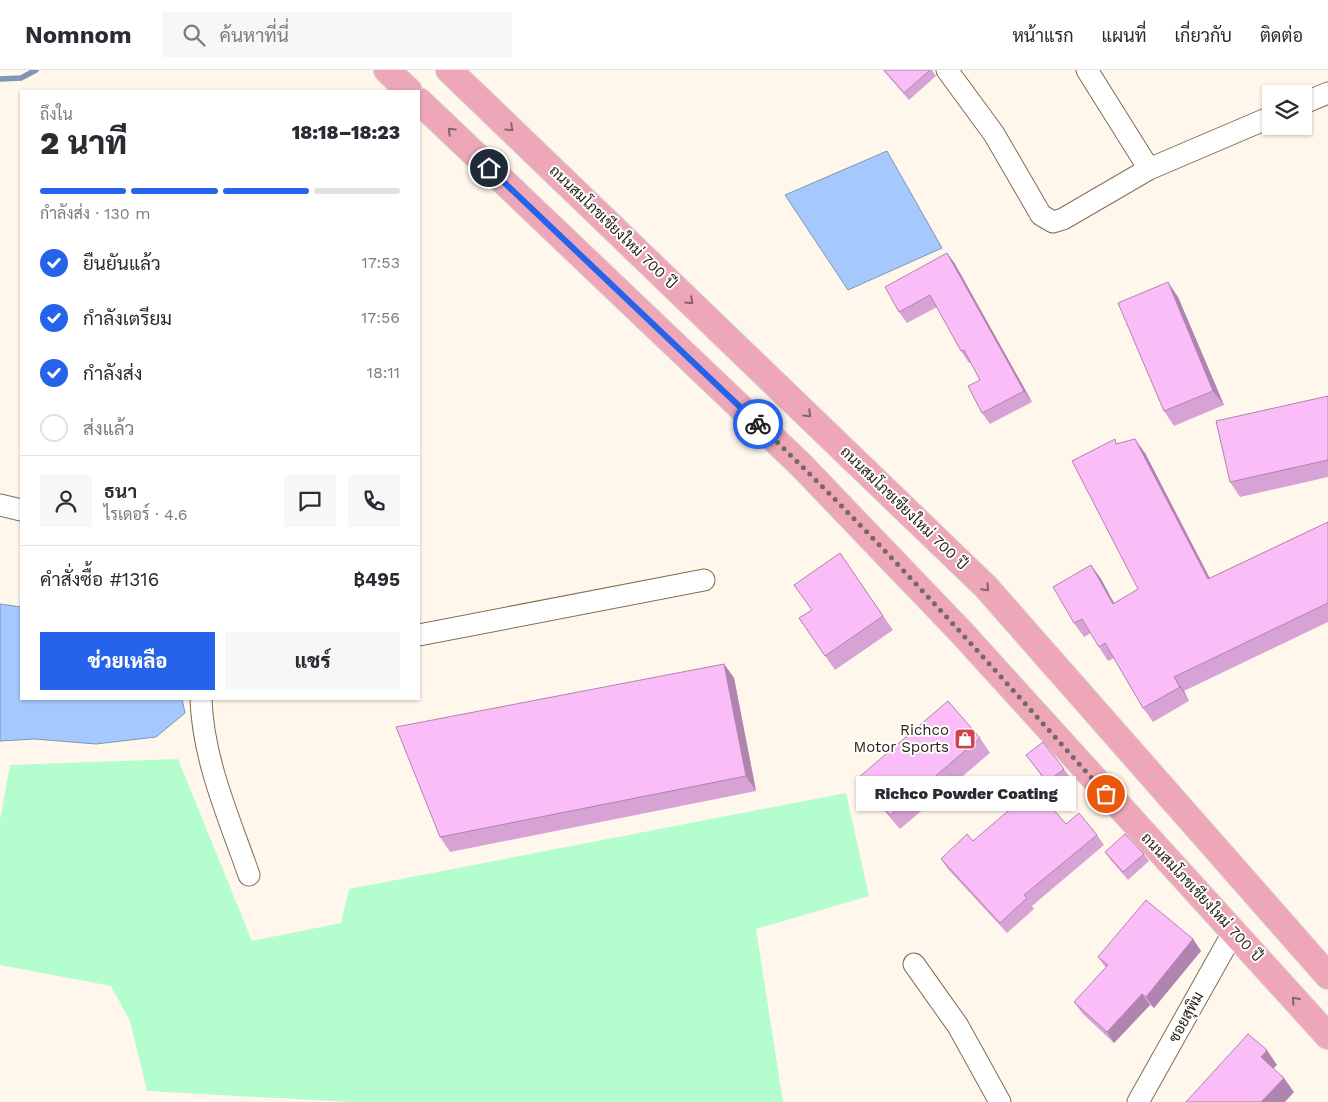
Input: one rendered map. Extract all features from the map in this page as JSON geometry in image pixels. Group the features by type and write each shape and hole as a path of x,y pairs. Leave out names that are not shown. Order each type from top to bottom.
{"main road":[{"path":"386,70 408,90"},
{"name":"ถนนสมโภชเชียงใหม่ 700 ปี","path":"450,70 986,587 1328,976"},
{"name":"ถนนสมโภชเชียงใหม่ 700 ปี","path":"420,102 801,465 962,633 1328,1036"}],"street":[{"path":"947,70 994,134 1041,215 1053,222 1063,219 1150,169 1262,121"},
{"path":"1087,70 1150,169"},
{"path":"1312,100 1328,93"},
{"path":"0,505 20,510"},
{"path":"420,634 704,580"},
{"path":"201,700 202,727 208,754 249,875"},
{"name":"ซอยสุพิม","path":"1138,1102 1234,931"},
{"path":"914,964 958,1026 1000,1102"}],"green space":[{"path":"178,759 252,941 341,923 349,889 846,793 869,896 756,929 783,1102 351,1102 147,1091 130,1021 111,986 0,965 0,820 10,765"}],"water":[{"path":"887,151 942,248 848,290 785,195"},
{"path":"0,604 20,607 20,700 182,700 185,713 156,737 96,744 35,739 0,741"}],"building":[{"path":"884,70 930,70 904,93"},
{"path":"947,253 1024,391 982,413 968,386 980,380 964,350 961,351 930,295 899,312 885,287"},
{"path":"1168,282 1213,391 1164,411 1118,303"},
{"path":"1328,396 1328,460 1230,482 1216,421"},
{"path":"1115,439 1116,444 1135,439 1208,579 1328,522 1328,603 1174,677 1180,687 1143,708 1105,643 1099,647 1082,619 1074,623 1053,587 1091,565 1113,604 1138,589 1072,461"},
{"path":"840,553 883,616 825,656 799,618 812,610 794,585"},
{"path":"724,664 746,776 440,837 396,727"},
{"path":"948,701 980,738 890,815 858,778"},
{"path":"1043,742 1064,769 1047,782 1026,755"},
{"path":"1035,788 1066,824 1079,813 1097,835 1024,895 1027,898 1000,923 941,859 967,834 973,841"},
{"path":"1125,834 1144,854 1123,872 1105,852"},
{"path":"1146,900 1193,939 1146,997 1142,994 1107,1032 1074,1002 1108,965 1098,957"},
{"path":"1248,1034 1267,1050 1261,1057 1284,1078 1261,1102 1186,1102"}],"waterway":[{"path":"0,79 21,78 36,70"}],"way so far":[{"path":"758,424 801,465 962,633 1106,794"}],"place":[{"name":"Richco Motor Sports","path":"965,739"},
{"name":"Richco Powder Coating","path":"1106,794"}],"route":[{"path":"489,168 758,424"}]}
